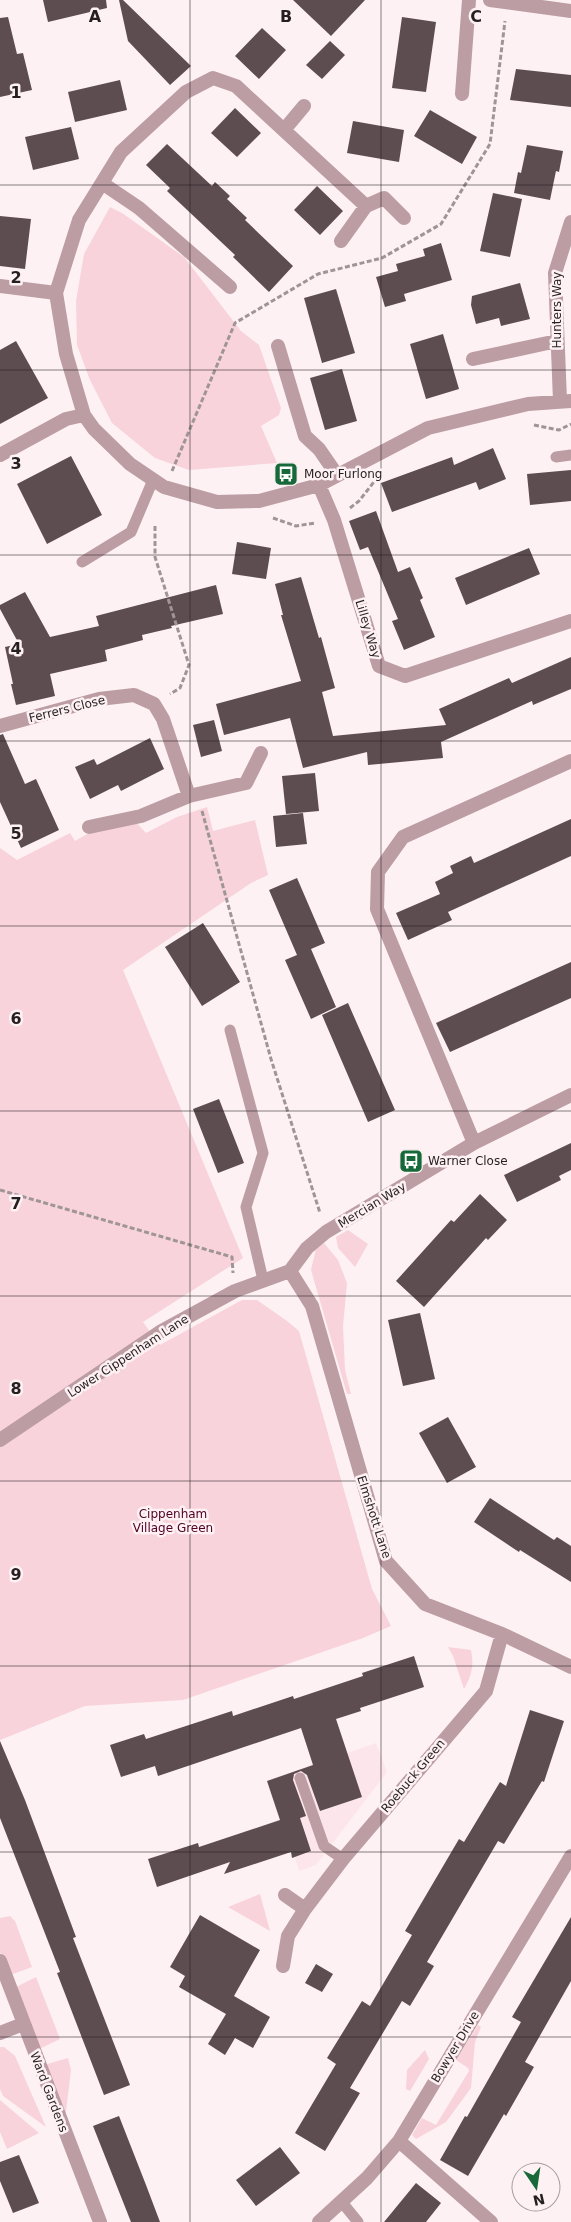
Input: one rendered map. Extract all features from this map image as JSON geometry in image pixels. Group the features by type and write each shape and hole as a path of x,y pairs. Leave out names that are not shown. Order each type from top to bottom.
{"street":[{"path":"462,94 468,0"},
{"path":"490,0 571,11"},
{"path":"366,206 236,86 213,78 186,92 121,152 79,220 56,293 66,354 84,415 94,429 130,464 159,483 217,502 259,501 318,485 428,428 528,404 565,401"},
{"path":"284,130 304,106"},
{"path":"102,183 139,208 230,287"},
{"path":"341,241 366,206 384,198 404,218"},
{"name":"Hunters Way","path":"565,401 557,340 555,273 571,222"},
{"path":"0,286 56,293"},
{"path":"473,359 557,340"},
{"path":"278,346 305,436 319,449 337,475"},
{"path":"0,455 66,419 84,415"},
{"name":"Lilley Way","path":"318,485 334,520 379,666 406,676 571,621"},
{"name":"Ferrers Close","path":"0,726 99,699 134,695 154,704"},
{"path":"154,704 163,719 193,795"},
{"path":"89,827 141,816 193,795 246,783 261,752"},
{"path":"474,1142 377,908 378,872 403,837 571,761"},
{"name":"Mercian Way","path":"290,1271 307,1248 326,1232 474,1142 571,1095"},
{"name":"Lower Cippenham Lane","path":"0,1440 160,1332 235,1291 290,1271"},
{"name":"Elmshott Lane","path":"290,1271 312,1306 386,1561 424,1604 502,1634 571,1668"},
{"name":"Roebuck Green","path":"283,1966 288,1936 305,1909 343,1859 486,1691 502,1634"},
{"name":"Bowyer Drive","path":"319,2222 367,2178 399,2141 571,1856"},
{"path":"285,1895 305,1909"},
{"name":"Ward Gardens","path":"0,1961 100,2222"},
{"path":"0,2033 23,2024"},
{"path":"399,2141 491,2222"}],"lane":[{"path":"556,457 571,455"},
{"path":"82,562 131,532 159,483"},
{"path":"230,1030 263,1153 246,1207 263,1280"},
{"path":"300,1778 324,1846 343,1859"},
{"path":"341,2201 358,2222"}],"path":[{"path":"159,483 235,323 318,274 382,258 441,224 490,144 508,2"},
{"path":"154,704 180,688 190,665 155,557 156,519"},
{"path":"193,795 270,1059 326,1232"},
{"path":"0,1190 232,1257 235,1291"}],"shaded area":[{"path":"376,1743 387,1772 316,1865 299,1871 269,1780"}],"green space":[{"path":"110,207 122,213 184,257 241,331 259,345 281,408 279,415 261,426 277,463 189,470 155,458 112,423 90,380 77,345 76,301 84,254"},
{"name":"Cippenham Village Green","path":"207,807 213,831 255,820 268,875 251,883 123,970 243,1258 143,1322 160,1345 242,1300 257,1300 299,1331 372,1589 391,1626 363,1638 183,1700 85,1706 0,1740 0,848 17,860 70,833 75,841 113,819 131,817 146,833 177,817"},
{"path":"348,1230 368,1244 355,1267 338,1248 336,1237"},
{"path":"324,1243 338,1260 347,1283 343,1326 345,1370 351,1394 347,1394 311,1270 316,1249"},
{"path":"448,1647 471,1650 472,1670 464,1689 453,1656"},
{"path":"260,1894 270,1931 228,1907"},
{"path":"10,1916 15,1921 32,1967 13,1974 7,1972 0,1952 0,1918"},
{"path":"36,1977 60,2039 37,2050 13,1991 18,1986"},
{"path":"478,2025 481,2027 475,2042 471,2088 446,2122 416,2139 412,2135 422,2118 436,2125 469,2071 468,2068 456,2060"},
{"path":"0,2047 4,2047 15,2056 46,2127 3,2096 0,2089"},
{"path":"425,2050 429,2059 410,2091 406,2089 407,2070"},
{"path":"68,2058 71,2070 65,2120 44,2065"},
{"path":"0,2100 39,2133 7,2149 0,2132"}],"building":[{"path":"43,0 106,0 107,8 48,22"},
{"path":"119,0 123,0 191,66 170,85 128,41"},
{"path":"293,0 365,0 331,36"},
{"path":"8,17 17,54 23,53 32,90 0,97 0,18"},
{"path":"402,17 436,22 426,92 392,88"},
{"path":"262,28 286,50 259,79 235,56"},
{"path":"330,41 345,55 322,79 306,65"},
{"path":"516,69 571,75 571,107 510,100"},
{"path":"120,80 127,110 75,122 68,92"},
{"path":"235,108 261,133 237,157 211,133"},
{"path":"430,110 477,137 462,164 414,136"},
{"path":"353,121 404,130 399,162 347,153"},
{"path":"71,127 79,159 33,170 25,137"},
{"path":"167,144 212,186 215,182 230,196 227,199 247,218 245,220 293,266 269,292 233,257 235,255 167,191 170,188 146,165"},
{"path":"527,145 563,151 559,172 556,171 550,200 514,193 518,172 521,173"},
{"path":"317,186 343,211 320,235 294,210"},
{"path":"493,193 522,199 510,257 480,251"},
{"path":"0,216 31,219 25,269 0,266"},
{"path":"441,243 452,280 404,294 406,301 385,307 376,277 398,271 396,264 425,256 423,249"},
{"path":"520,283 530,319 501,326 499,318 476,324 471,305 472,296"},
{"path":"336,289 355,353 322,363 304,298"},
{"path":"443,334 459,389 426,399 410,344"},
{"path":"16,341 48,398 0,424 0,350"},
{"path":"342,369 357,421 325,430 310,378"},
{"path":"493,448 506,479 479,490 476,482 392,512 381,483 452,457 454,465"},
{"path":"71,456 102,515 47,544 17,484"},
{"path":"571,470 571,501 530,505 527,474"},
{"path":"376,511 398,572 410,567 423,598 420,600 435,637 404,650 392,621 398,619 368,547 360,550 349,521"},
{"path":"237,542 271,548 266,579 232,574"},
{"path":"529,548 540,574 466,605 455,578"},
{"path":"301,577 319,638 321,637 335,688 322,692 333,736 446,725 439,709 509,678 512,683 571,657 571,689 533,705 532,701 441,742 443,758 368,765 367,752 303,768 290,718 224,735 216,704 301,681 281,615 283,615 275,584"},
{"path":"216,585 223,614 142,635 143,640 105,650 107,661 50,674 55,696 16,705 5,647 19,644 0,609 0,605 25,592 50,637 99,626 96,616"},
{"path":"214,720 222,751 201,757 193,725"},
{"path":"3,734 25,784 36,779 59,830 21,848 0,802 0,735"},
{"path":"150,738 164,769 121,791 118,785 90,799 75,767 94,759 97,765"},
{"path":"315,773 319,811 286,814 282,776"},
{"path":"303,813 307,844 276,847 273,816"},
{"path":"571,819 571,856 448,912 452,920 408,940 396,913 440,894 435,882 453,873 450,866 471,856 474,863"},
{"path":"297,878 325,943 311,949 336,1007 311,1019 285,960 297,955 269,890"},
{"path":"203,923 240,982 202,1006 165,947"},
{"path":"571,962 571,998 450,1052 436,1023"},
{"path":"348,1003 395,1110 368,1122 322,1015"},
{"path":"219,1099 244,1163 218,1173 193,1109"},
{"path":"571,1143 571,1170 559,1176 561,1180 517,1202 504,1175"},
{"path":"480,1194 507,1220 488,1240 486,1238 424,1307 396,1281 451,1220 454,1222"},
{"path":"420,1313 435,1379 403,1386 388,1320"},
{"path":"448,1417 476,1467 447,1483 419,1433"},
{"path":"490,1498 554,1540 557,1537 571,1546 571,1582 520,1550 519,1552 474,1522"},
{"path":"414,1656 424,1687 360,1708 361,1711 336,1719 362,1797 320,1811 307,1775 301,1771 294,1774 293,1780 306,1816 300,1818 311,1851 292,1858 291,1852 224,1874 230,1862 157,1887 148,1859 198,1843 199,1847 280,1820 267,1781 313,1765 301,1728 158,1776 155,1766 121,1777 110,1745 144,1734 146,1739 232,1711 233,1716 293,1696 294,1699 363,1676 362,1673"},
{"path":"530,1710 564,1721 544,1782 542,1781 504,1844 498,1841 427,1962 434,1966 410,2006 402,2001 350,2088 360,2093 325,2151 295,2133 336,2064 327,2058 362,2001 370,2006 412,1935 405,1931 459,1839 464,1842 500,1782 506,1786"},
{"path":"0,1741 25,1800 76,1937 73,1938 130,2085 104,2095 57,1973 60,1972 0,1818"},
{"path":"200,1915 260,1950 234,1996 270,2017 253,2048 235,2038 225,2055 208,2044 226,2014 179,1987 185,1976 170,1967"},
{"path":"571,1917 571,1981 525,2062 534,2067 468,2176 440,2160 465,2116 467,2117 521,2022 512,2017"},
{"path":"316,1964 333,1974 322,1992 305,1983"},
{"path":"119,2116 160,2222 131,2222 93,2126"},
{"path":"280,2147 300,2173 256,2206 236,2180"},
{"path":"19,2155 39,2203 13,2213 0,2181 0,2162"},
{"path":"416,2183 441,2203 426,2222 384,2222"}],"place":[{"name":"Moor Furlong","path":"286,474"},
{"name":"Warner Close","path":"411,1161"}]}
